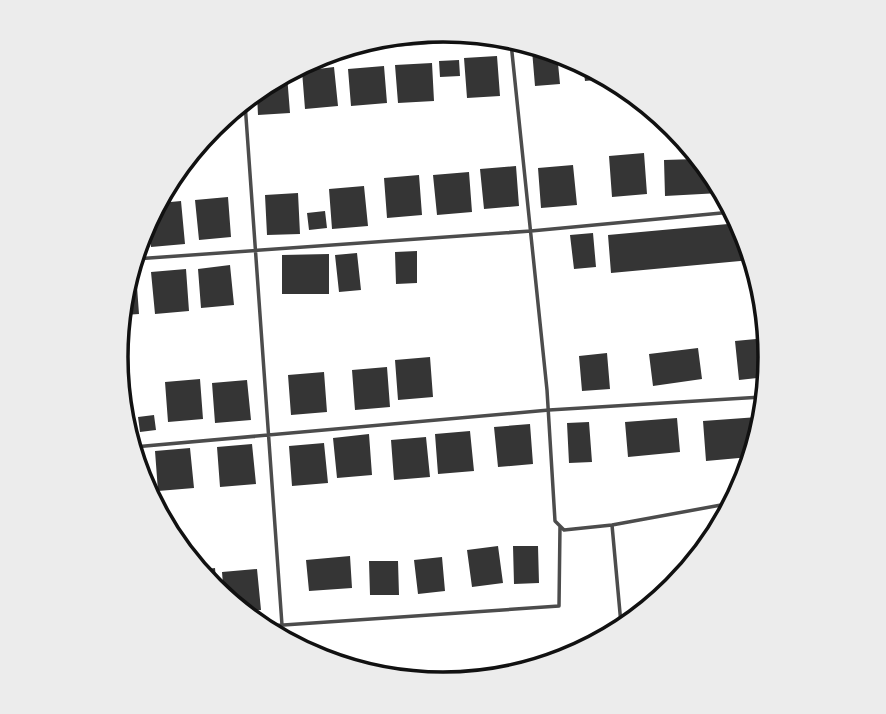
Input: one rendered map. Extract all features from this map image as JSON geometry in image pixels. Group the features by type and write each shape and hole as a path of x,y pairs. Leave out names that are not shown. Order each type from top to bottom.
{"lane":[{"path":"512,50 549,410 555,521 564,530 612,525 721,505"},
{"path":"246,111 258,250 282,625"},
{"path":"144,258 531,231 723,213"},
{"path":"141,446 549,410 755,397"},
{"path":"612,525 620,617"},
{"path":"278,625 559,606 560,526"}],"building":[{"path":"532,55 558,64 560,84 535,86"},
{"path":"497,56 500,96 467,98 464,58"},
{"path":"459,60 460,76 440,77 439,61"},
{"path":"432,63 434,101 398,103 395,65"},
{"path":"384,66 387,103 351,106 348,69"},
{"path":"334,67 338,106 305,109 302,75 314,69"},
{"path":"288,83 290,113 258,115 257,102"},
{"path":"644,153 647,194 612,197 609,156"},
{"path":"688,159 712,193 665,196 664,160"},
{"path":"573,165 577,205 541,208 538,168"},
{"path":"516,166 519,206 484,209 480,169"},
{"path":"469,172 472,212 437,215 433,175"},
{"path":"419,175 422,215 387,218 384,178"},
{"path":"364,186 368,226 332,229 329,189"},
{"path":"298,193 300,234 267,235 265,195"},
{"path":"228,197 231,237 199,240 195,200"},
{"path":"181,201 185,244 151,247 152,236 168,202"},
{"path":"325,211 327,228 309,230 307,213"},
{"path":"729,224 743,261 611,273 608,235"},
{"path":"593,233 596,267 574,269 570,235"},
{"path":"417,251 417,283 396,284 395,252"},
{"path":"357,253 361,290 339,292 335,255"},
{"path":"329,254 329,294 282,294 282,255"},
{"path":"230,265 234,305 201,308 198,269"},
{"path":"186,269 189,311 155,314 151,272"},
{"path":"137,284 139,314 131,315"},
{"path":"757,339 757,378 739,380 735,341"},
{"path":"698,348 702,379 653,386 649,354"},
{"path":"607,353 610,389 582,391 579,356"},
{"path":"430,357 433,397 398,400 395,360"},
{"path":"387,367 390,407 355,410 352,370"},
{"path":"324,372 327,412 291,415 288,375"},
{"path":"200,379 203,419 168,422 165,382"},
{"path":"247,380 251,420 215,423 212,383"},
{"path":"154,415 156,430 140,432 138,417"},
{"path":"752,417 741,458 706,461 703,421"},
{"path":"677,418 680,452 628,457 625,422"},
{"path":"589,422 592,462 569,463 567,423"},
{"path":"530,424 533,464 498,467 494,427"},
{"path":"470,431 474,471 438,474 435,434"},
{"path":"369,434 372,475 337,478 333,438"},
{"path":"426,437 430,477 394,480 391,440"},
{"path":"324,443 328,483 292,486 289,446"},
{"path":"252,444 256,484 220,487 217,447"},
{"path":"190,448 194,488 158,491 155,451"},
{"path":"498,546 503,583 472,587 467,550"},
{"path":"513,546 538,546 539,583 514,584"},
{"path":"350,556 352,588 309,591 306,560"},
{"path":"442,557 445,591 418,594 414,560"},
{"path":"369,561 398,561 399,595 370,595"},
{"path":"257,569 261,610 251,607 223,583 222,572"}]}
